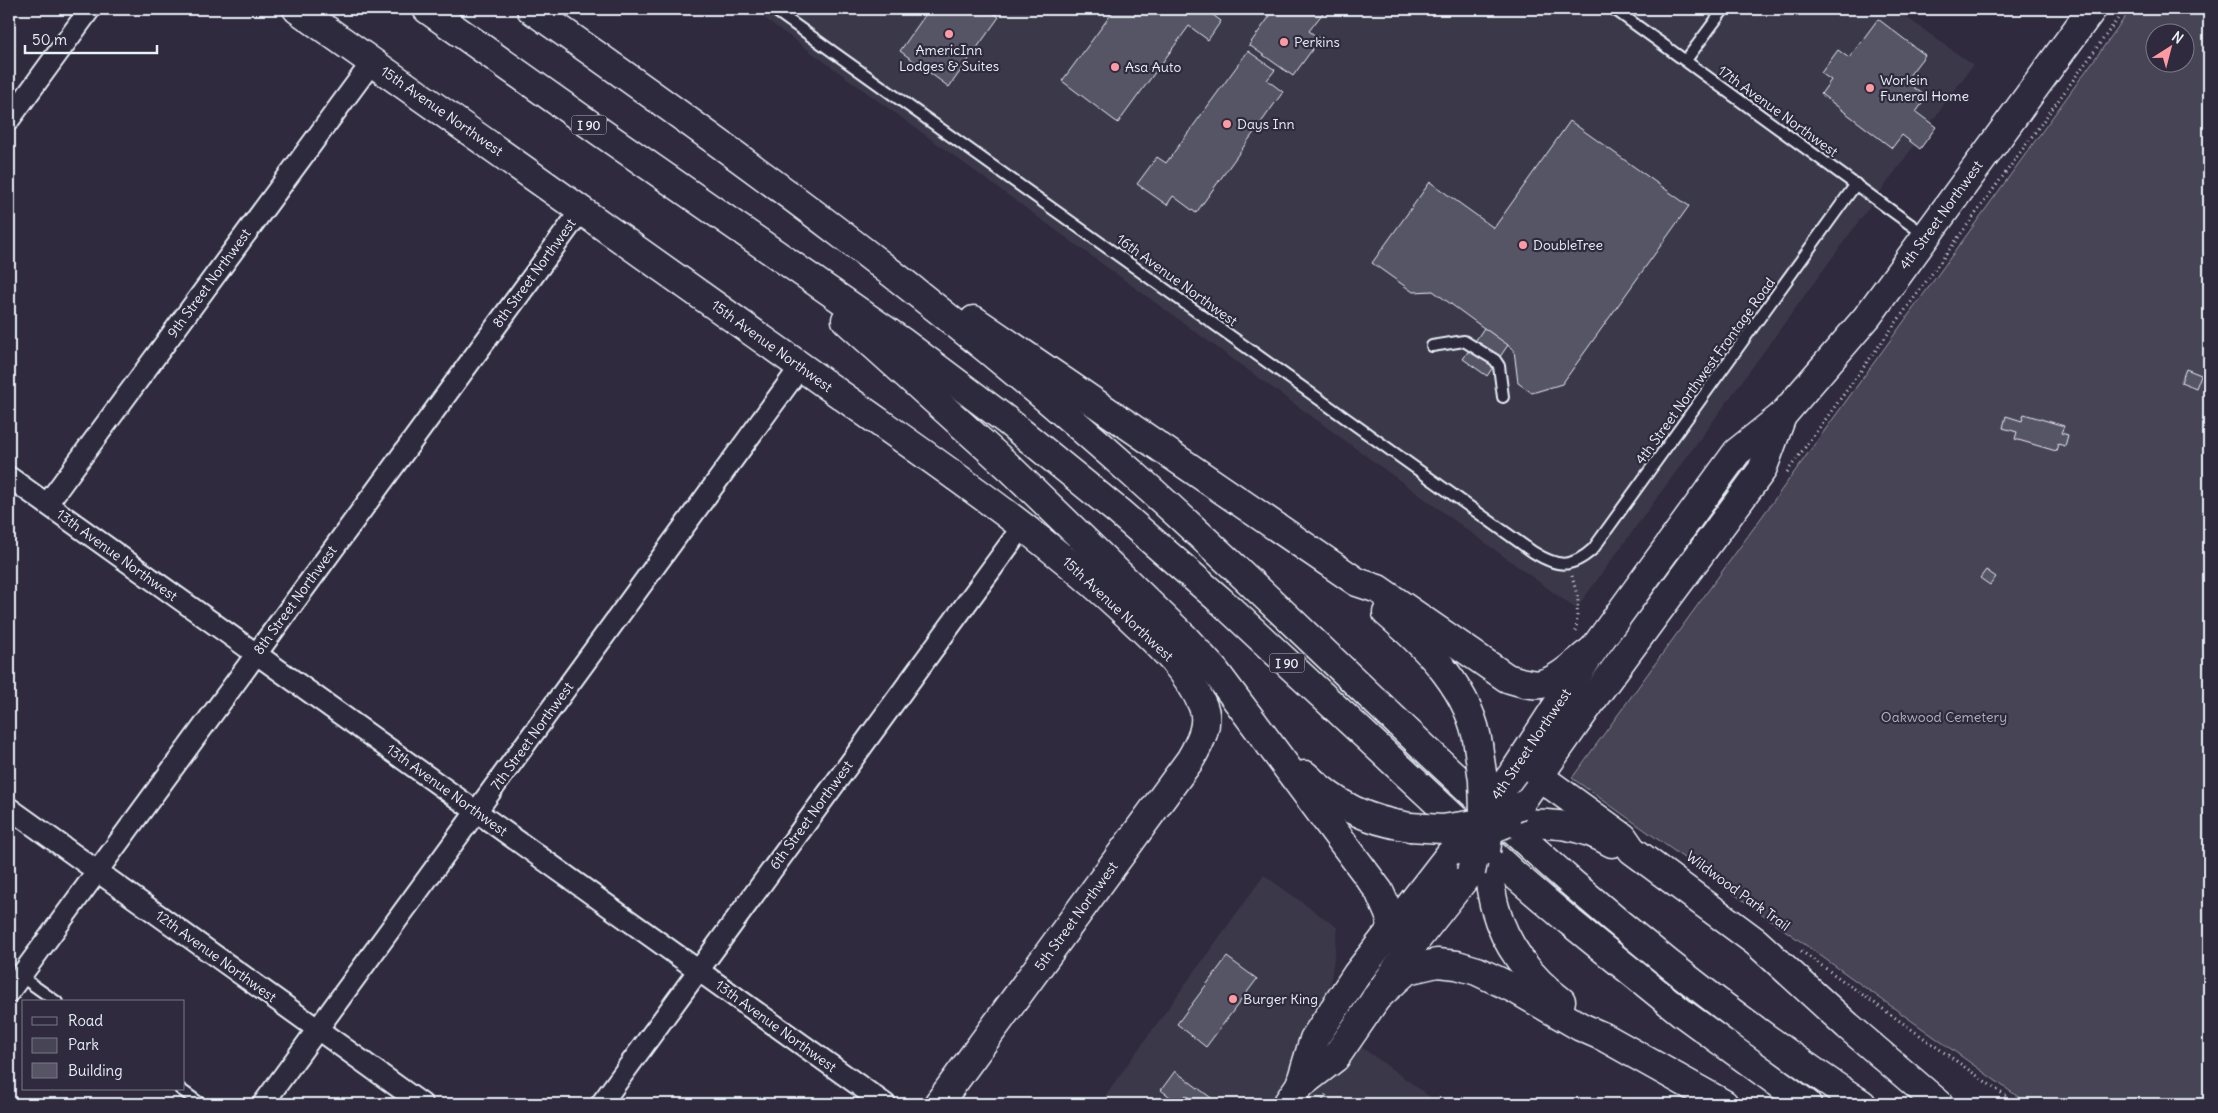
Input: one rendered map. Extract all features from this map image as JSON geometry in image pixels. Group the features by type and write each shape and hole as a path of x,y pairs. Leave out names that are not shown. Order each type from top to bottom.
{"main road":[{"name":"15th Avenue Northwest","path":"297,9 582,209 1023,526 1106,594 1176,663 1204,706 1206,722"},
{"name":"I 90","path":"427,9 901,340 1006,420 1222,601 1522,881 1681,1012 1807,1104"},
{"name":"I 90","path":"531,9 661,100 827,222 920,295 1138,478 1446,768 1575,886 1728,1009 1862,1104"},
{"name":"4th Street Northwest","path":"1293,1094 1314,1039 1357,974 1453,850 1495,820 1534,744 1593,650 1737,452 1782,416 1867,317 2092,9"},
{"path":"827,222 1005,341 1357,582 1378,590 1507,678 1524,683 1541,684 1561,674 1593,650"},
{"path":"753,238 1010,468 1157,610 1214,671 1379,891 1390,916 1391,928"},
{"name":"4th Street Northwest","path":"1293,1094 1335,1058 1417,939 1495,820 1596,695 1762,470 1782,416"},
{"path":"1357,582 1372,599 1419,642 1449,677 1470,716 1478,745 1483,780 1495,820 1495,908 1504,934 1531,974 1542,986 1589,1022 1604,1037"},
{"path":"1248,716 1269,728 1306,776 1336,802 1362,816 1410,827 1442,829 1495,820 1567,825 1632,850 1756,942 1848,1026 1939,1104"},
{"name":"5th Street Northwest","path":"938,1104 1190,760 1197,748 1206,722"},
{"path":"1495,820 1623,837 1632,850"},
{"path":"1376,998 1407,970 1437,963 1457,965 1477,971 1516,989 1581,1027 1604,1037 1724,1104"}],"street":[{"path":"9,120 90,9"},
{"name":"9th Street Northwest","path":"47,504 372,62"},
{"name":"8th Street Northwest","path":"14,984 582,209"},
{"name":"7th Street Northwest","path":"262,1104 801,366"},
{"name":"13th Avenue Northwest","path":"9,477 885,1104"},
{"name":"6th Street Northwest","path":"601,1104 1023,526"},
{"name":"12th Avenue Northwest","path":"9,808 422,1104"}],"lane":[{"name":"16th Avenue Northwest","path":"773,9 1533,552 1558,564 1568,564"},
{"name":"17th Avenue Northwest","path":"1614,9 1926,235"},
{"path":"1686,60 1724,9"},
{"name":"4th Street Northwest Frontage Road","path":"1568,564 1577,562 1593,549 1856,184"},
{"path":"1432,346 1464,341 1495,360 1499,366 1503,397"},
{"path":"14,984 52,1000"},
{"path":"181,1090 201,1104"}],"path":[{"path":"1782,477 2124,9"},
{"path":"1799,949 2017,1104"}],"shaded area":[{"path":"752,9 1895,9 1973,65 1576,609"},
{"path":"1264,875 1338,928 1329,995 1316,1014 1440,1104 1099,1104"}],"green space":[{"name":"Oakwood Cemetery","path":"2131,9 2209,9 2209,1104 2028,1104 1572,778"}],"building":[{"name":"AmericInn Lodges & Suites","path":"925,9 993,9 991,11 999,17 949,87 900,51 928,11"},
{"name":"Asa Auto","path":"1115,9 1205,9 1221,21 1208,40 1189,26 1118,123 1062,81"},
{"name":"Perkins","path":"1275,9 1326,9 1309,31 1320,39 1293,76 1249,45"},
{"name":"Worlein Funeral Home","path":"1878,19 1925,55 1905,81 1927,97 1916,112 1936,127 1920,149 1902,135 1892,148 1821,94 1831,80 1821,73 1838,50 1849,58"},
{"name":"Days Inn","path":"1248,51 1275,70 1267,80 1283,92 1196,213 1173,196 1167,205 1137,184 1157,157 1166,163"},
{"name":"DoubleTree","path":"1570,121 1689,206 1562,384 1532,393 1518,383 1514,350 1433,291 1413,292 1372,263 1430,182 1494,228"},
{"path":"1484,328 1508,345 1487,376 1463,359"},
{"path":"2186,369 2201,375 2196,388 2181,382"},
{"path":"2024,414 2064,426 2061,433 2068,435 2065,446 2058,444 2056,451 2015,439 2017,432 2003,428 2006,416 2022,421"},
{"path":"1986,570 1996,577 1990,585 1980,578"},
{"path":"1227,957 1257,979 1206,1047 1177,1024"},
{"path":"1175,1071 1214,1100 1211,1104 1198,1104 1185,1095 1178,1103 1161,1090"}],"place":[{"name":"AmericInn Lodges & Suites","path":"949,34"},
{"name":"Perkins","path":"1284,42"},
{"name":"Asa Auto","path":"1115,67"},
{"name":"Worlein Funeral Home","path":"1870,88"},
{"name":"Days Inn","path":"1227,124"},
{"name":"DoubleTree","path":"1523,245"},
{"name":"Burger King","path":"1233,999"}]}
